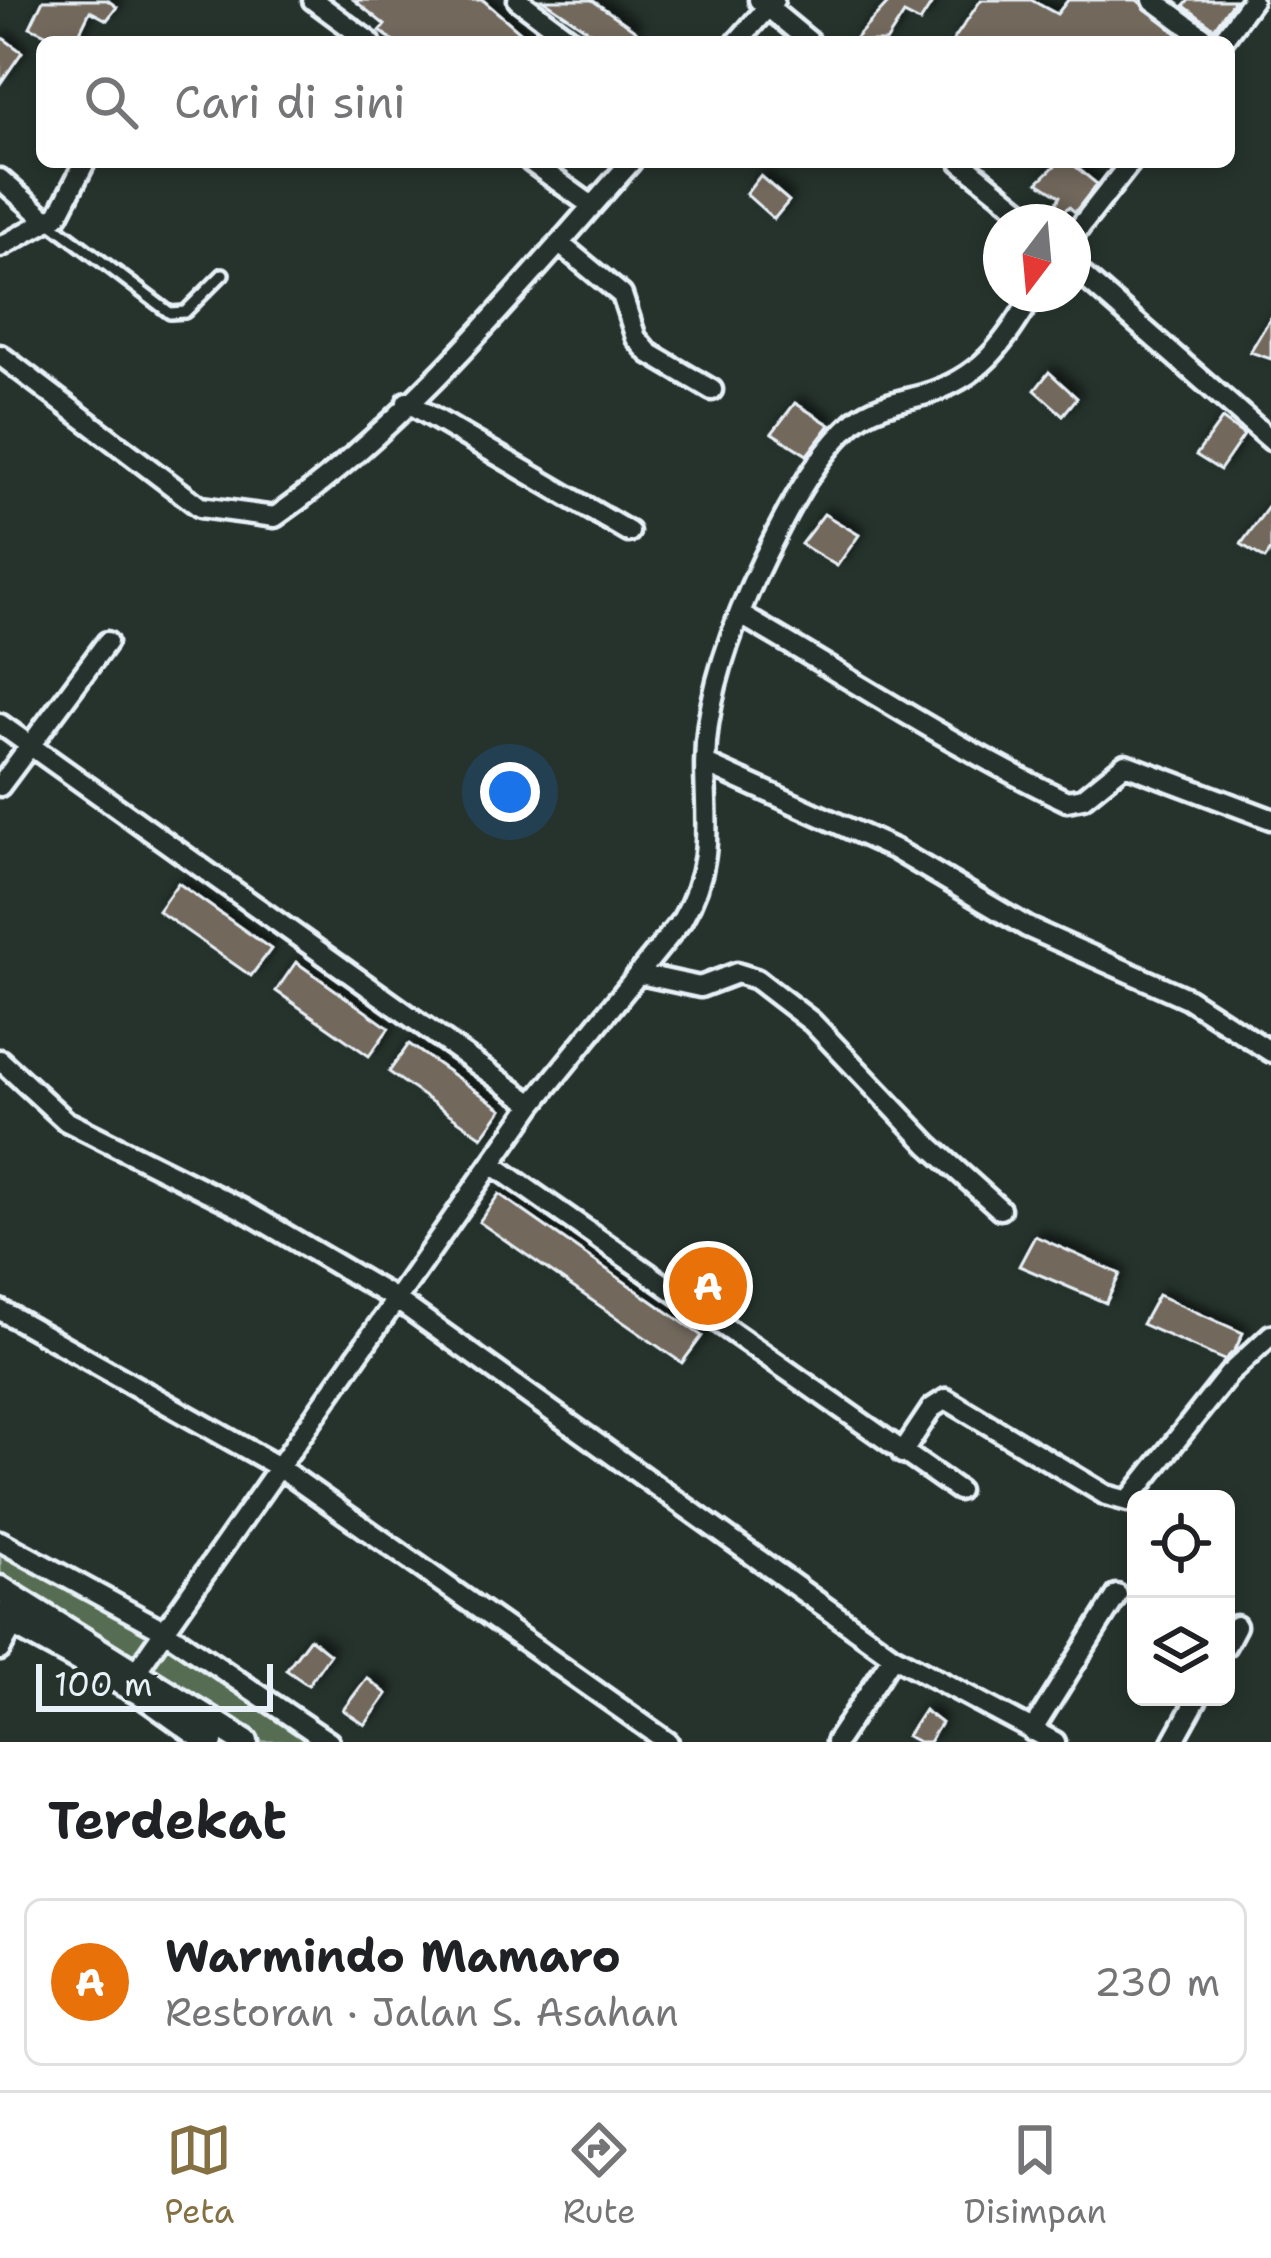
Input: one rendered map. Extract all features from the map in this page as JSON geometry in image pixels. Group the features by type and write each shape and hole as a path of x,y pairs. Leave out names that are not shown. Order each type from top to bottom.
{"main road":[{"path":"0,1589 137,1670 245,1742"},
{"path":"8,1620 140,1693 210,1742"}],"street":[{"path":"518,0 566,36"},
{"path":"1154,0 1202,36"},
{"path":"1225,36 1252,0"},
{"path":"742,36 767,2 804,36"},
{"path":"323,3 363,36"},
{"path":"0,247 64,208 82,168"},
{"path":"539,168 592,206"},
{"path":"0,356 200,507 274,518 326,481 407,402 560,244 626,168"},
{"path":"968,168 1013,204"},
{"path":"1091,213 1126,168"},
{"path":"0,179 47,220"},
{"path":"560,244 622,295 636,338 649,353 712,391"},
{"path":"1091,283 1271,440"},
{"path":"137,1670 533,1105 682,920 705,876 706,764 714,690 741,615 793,503 854,422 884,406 950,386 982,368 1021,312"},
{"path":"407,402 629,532"},
{"path":"741,615 878,694 968,754 1067,801 1083,798 1125,764 1271,818"},
{"path":"0,786 107,642"},
{"path":"0,724 533,1105"},
{"path":"706,764 894,849 1027,927 1186,998 1271,1052"},
{"path":"640,974 700,987 737,973 756,979 812,1022 929,1144 1000,1208"},
{"path":"0,1060 66,1120 242,1210 397,1300 893,1656 1055,1742"},
{"path":"492,1164 958,1490"},
{"path":"0,1310 278,1466 668,1742"},
{"path":"902,1453 932,1408 946,1399 1106,1496 1128,1501 1229,1374 1271,1335"},
{"path":"0,1541 164,1631 329,1742"},
{"path":"1032,1731 1117,1595"},
{"path":"0,1650 8,1620"},
{"path":"836,1742 893,1656"},
{"path":"1173,1742 1193,1706"}],"lane":[{"path":"47,220 170,313 185,312 223,274"}],"green space":[{"path":"0,1543 163,1632 137,1669 0,1588"},
{"path":"165,1633 327,1742 247,1742 139,1670"}],"building":[{"path":"43,0 107,0 117,7 107,20 90,11 78,36 50,36 30,27"},
{"path":"354,0 483,0 525,36 387,36 380,31 385,25"},
{"path":"543,0 592,0 636,31 632,36 596,36"},
{"path":"891,0 934,0 920,22 904,14 890,36 858,36"},
{"path":"981,0 1031,0 1057,14 1068,0 1137,0 1180,36 956,36"},
{"path":"1189,0 1234,0 1214,28 1184,6"},
{"path":"0,36 22,52 0,84"},
{"path":"1053,168 1077,168 1097,184 1081,204 1056,204 1060,196 1038,182"},
{"path":"760,176 789,201 774,219 746,194"},
{"path":"1271,317 1271,359 1250,352"},
{"path":"1049,372 1077,398 1063,415 1035,390"},
{"path":"795,403 830,425 807,455 772,433"},
{"path":"1222,419 1244,435 1220,470 1196,455"},
{"path":"1271,503 1271,550 1265,559 1241,544"},
{"path":"824,514 859,535 837,566 801,544"},
{"path":"178,883 271,949 251,976 158,911"},
{"path":"296,962 389,1028 369,1056 276,991"},
{"path":"409,1044 502,1109 482,1137 389,1072"},
{"path":"499,1194 702,1336 682,1363 479,1222"},
{"path":"1035,1236 1120,1274 1106,1303 1019,1266"},
{"path":"1158,1295 1243,1333 1235,1350 1224,1360 1142,1324"},
{"path":"310,1638 330,1654 308,1685 286,1670"},
{"path":"367,1678 387,1694 365,1725 343,1710"},
{"path":"924,1710 941,1723 929,1742 919,1742 907,1736"}],"place":[{"name":"Warmindo Mamaro","path":"708,1286"}]}
